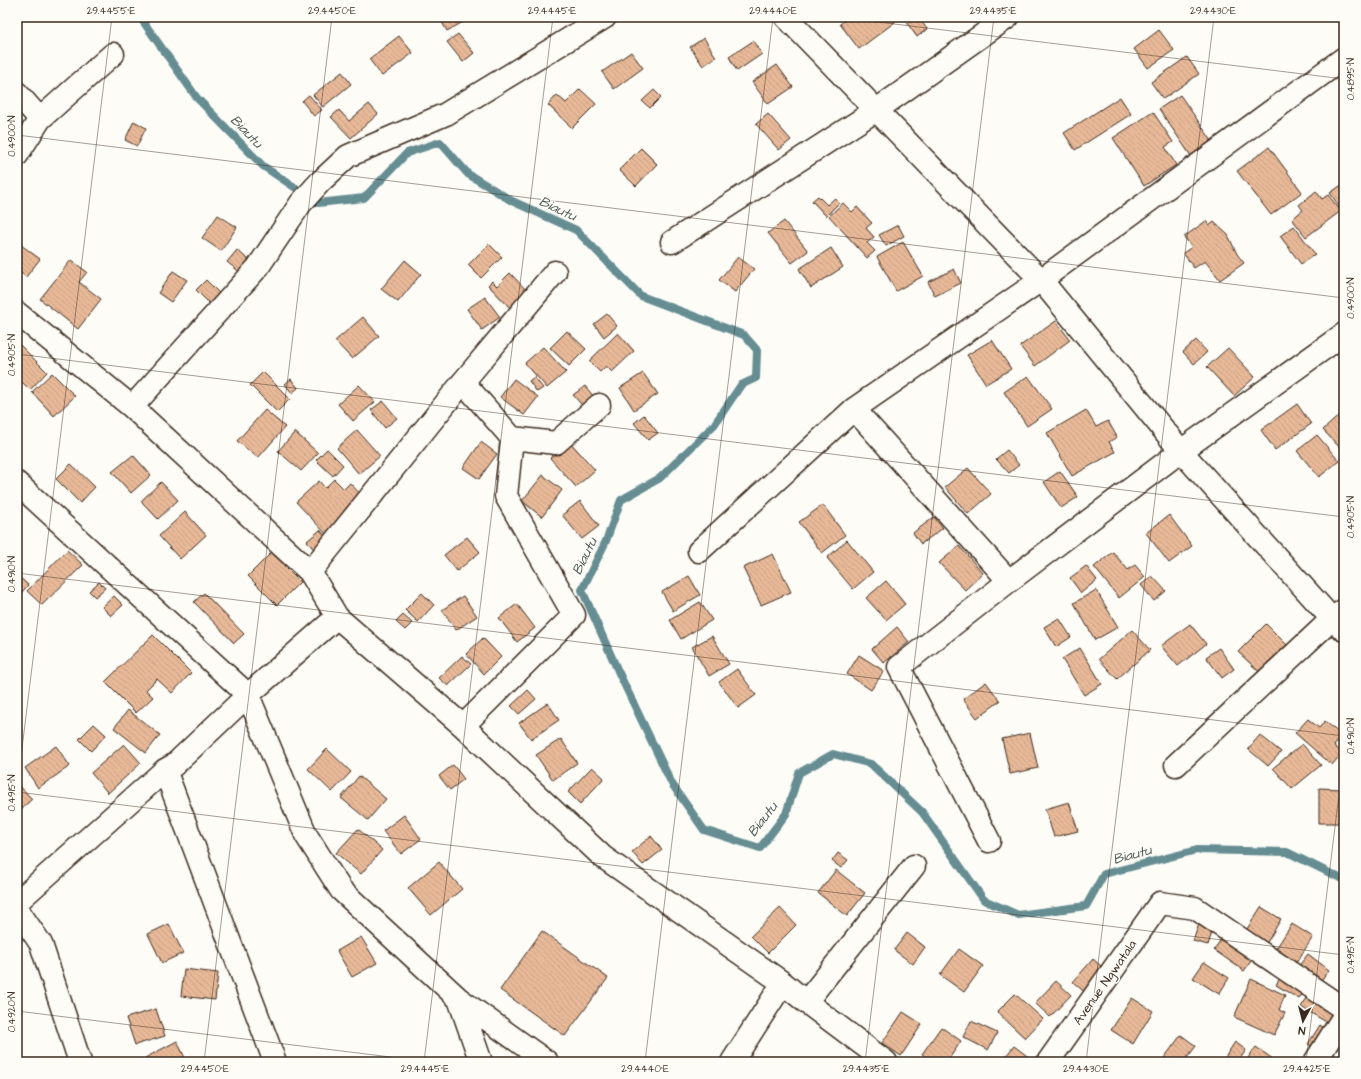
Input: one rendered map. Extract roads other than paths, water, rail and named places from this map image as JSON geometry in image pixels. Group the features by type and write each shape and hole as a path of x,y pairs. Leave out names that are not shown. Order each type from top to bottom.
{"street":[{"path":"132,407 258,267 301,203 320,182 348,156 446,114 605,17"},
{"path":"786,17 875,111 1041,280 1181,451 1340,620 1176,765"},
{"path":"672,242 875,111 1008,17"},
{"path":"17,155 40,119 114,54"},
{"path":"699,551 854,409 1041,280 1344,58"},
{"path":"17,93 40,119"},
{"path":"310,572 463,382 555,272"},
{"path":"17,313 132,407 310,572 337,616 463,726 604,857 783,983 886,1062"},
{"path":"989,841 899,667 1008,581 1181,451 1344,334"},
{"path":"463,382 512,438 556,443 599,405"},
{"path":"854,409 1008,581"},
{"path":"463,726 574,615 506,496 512,438"},
{"path":"17,483 248,695 306,835 341,890 459,999 547,1062"},
{"path":"17,902 165,770 174,765 248,695 337,616"},
{"path":"165,770 275,1062"},
{"path":"806,1002 914,866"},
{"name":"Avenue Ngwatala","path":"1048,1062 1160,903 1195,908 1344,1009"},
{"path":"17,909 41,944 80,1062"},
{"path":"732,1062 783,983"},
{"path":"459,999 481,1062"},
{"path":"1315,1062 1344,1016"}],"waterway":[{"name":"Biautu","path":"140,17 197,98 263,166 318,203 364,198 407,153 440,142 468,174 512,201 576,230 641,296 744,335 757,350 756,378 741,385 714,425 660,478 621,500 606,541 582,590 618,671 672,784 704,830 760,848 786,814 799,773 833,754 871,764 922,812 984,900 1018,915 1086,906 1104,874 1197,850 1287,852 1344,880"}]}
